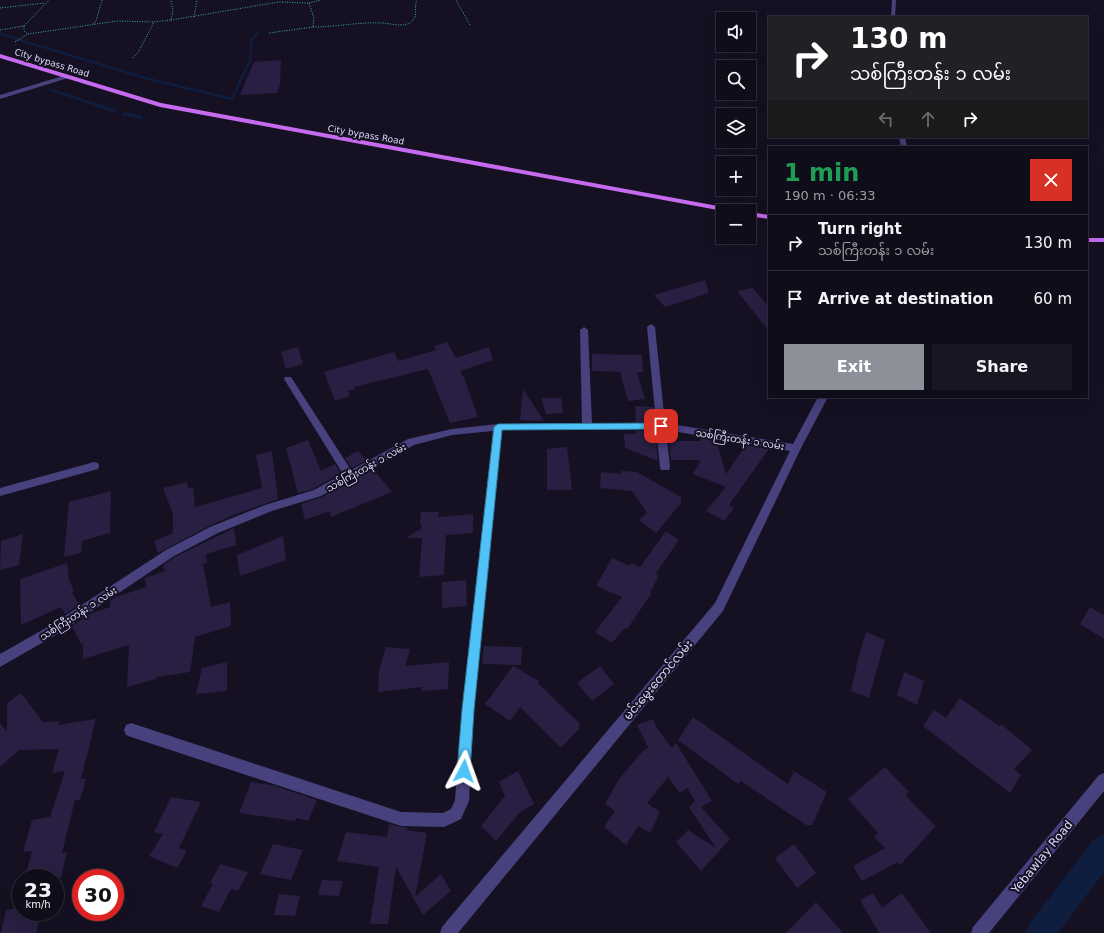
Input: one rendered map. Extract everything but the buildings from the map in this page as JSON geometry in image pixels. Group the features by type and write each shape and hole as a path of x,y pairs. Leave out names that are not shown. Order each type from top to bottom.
{"main road":[{"name":"City bypass Road","path":"0,56 160,105 716,208"},
{"path":"756,215 768,217"},
{"path":"1088,240 1104,240"}],"street":[{"path":"893,16 894,0"},
{"path":"0,97 66,77"},
{"path":"652,327 664,467"},
{"path":"584,330 587,426"},
{"path":"288,379 350,476"},
{"name":"မင်းမွေးတောင်လမ်း","path":"448,933 719,607 796,448 822,398"},
{"name":"သစ်ကြီးတန်း ၁ လမ်း","path":"0,661 54,629 170,553 214,530 269,508 318,493 381,457 411,442 452,432 498,427 661,426 796,448"},
{"path":"131,730 401,819 444,820 456,814 462,801 468,710 498,427"},
{"path":"0,492 94,466"},
{"name":"Yebawlay Road","path":"979,933 1104,780"}],"path":[{"path":"0,30 24,26 49,0"},
{"path":"93,25 96,21 102,0"},
{"path":"171,0 173,11 171,20"},
{"path":"194,17 197,0"},
{"path":"15,42 28,34 117,21 154,22 194,17 279,1 309,3 321,0"},
{"path":"269,33 313,27 342,27 378,23 407,24 416,16 414,6 417,0"},
{"path":"456,0 470,25"},
{"path":"0,8 45,3"},
{"path":"309,3 314,18 313,27"},
{"path":"133,58 139,51 154,22"},
{"path":"24,26 24,31 28,34"}],"waterway":[{"path":"0,34 145,78 232,99 250,60 251,42 257,33"},
{"path":"52,90 100,106"},
{"path":"98,105 114,111"},
{"path":"124,114 141,117"},
{"path":"1040,933 1104,849"}],"route":[{"path":"464,771 468,710 498,427 661,426"}]}
